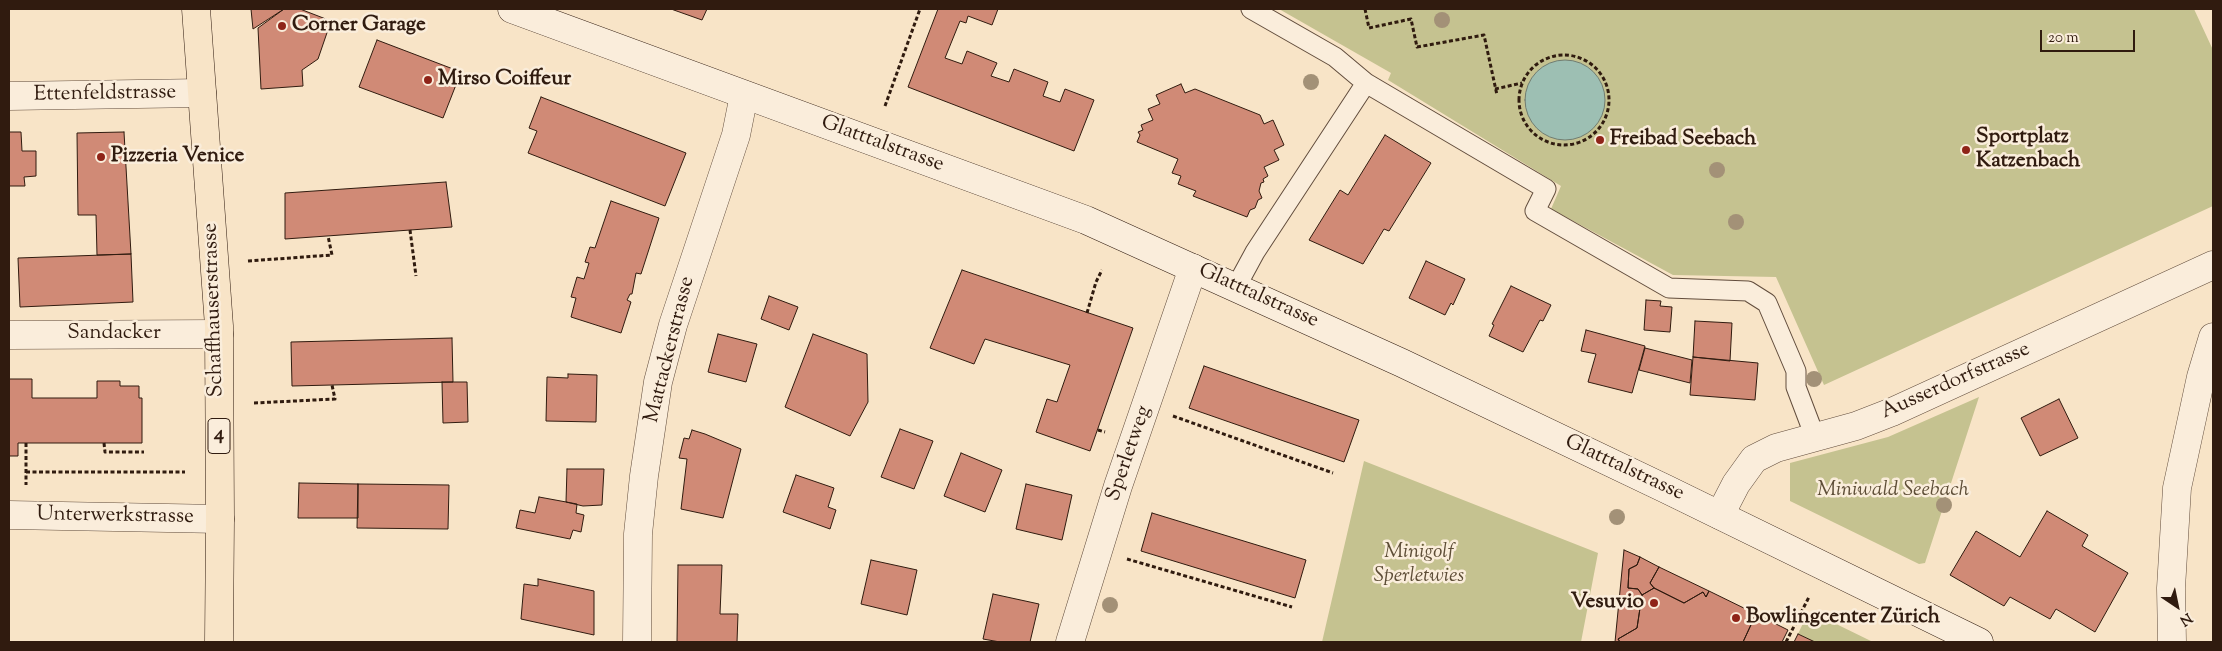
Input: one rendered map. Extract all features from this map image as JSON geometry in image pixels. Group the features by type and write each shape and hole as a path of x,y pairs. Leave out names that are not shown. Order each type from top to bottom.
{"main road":[{"name":"Schaffhauserstrasse","path":"196,9 219,334 219,642"}],"street":[{"name":"Glatttalstrasse","path":"512,9 1086,220 1402,363 1720,515 1979,642"},
{"name":"Ettenfeldstrasse","path":"9,96 202,93"},
{"name":"Mattackerstrasse","path":"637,642 638,534 645,468 658,382 673,325 736,135 744,95"},
{"name":"Ausserdorfstrasse","path":"1720,515 1736,484 1754,459 1776,448 1856,426 1892,412 2213,265"},
{"name":"Sperletweg","path":"1070,642 1097,551 1192,268"},
{"name":"Sandacker","path":"9,335 219,334"},
{"path":"2172,642 2171,588 2177,488 2201,377 2213,338"},
{"name":"Unterwerkstrasse","path":"18,516 220,519"}],"lane":[{"path":"1251,9 1335,57 1366,82 1546,189 1535,211 1669,288 1748,291 1767,303 1796,371 1796,387 1815,437"},
{"path":"1236,287 1255,252 1366,82"}],"path":[{"path":"885,106 920,9"},
{"path":"1365,9 1369,28 1411,19 1417,47 1484,34 1497,95"},
{"path":"1495,89 1522,83 1531,70 1539,63 1553,57 1573,56 1590,63 1601,74 1608,90 1609,106 1606,116 1598,130 1576,144 1567,146 1551,144 1534,135 1522,117 1519,100 1522,83"},
{"path":"410,230 416,276"},
{"path":"248,261 332,255 328,236"},
{"path":"1087,313 1096,282 1102,270"},
{"path":"254,403 335,399 332,385"},
{"path":"1146,407 1333,472"},
{"path":"18,516 26,472 26,443"},
{"path":"104,443 106,452 144,452"},
{"path":"26,472 185,472"},
{"path":"1097,551 1292,607"},
{"path":"1786,642 1809,597"}],"green space":[{"name":"Sportplatz Katzenbach","path":"1279,9 2194,9 2213,50 2213,206 1824,385 1776,277 1673,275 1551,209 1561,186 1388,80 1391,73"},
{"name":"Miniwald Seebach","path":"1979,397 1925,563 1919,564 1790,501 1790,463 1888,437"},
{"name":"Minigolf Sperletwies","path":"1364,461 1598,553 1581,642 1322,642"},
{"path":"1805,619 1816,623 1818,619 1828,620 1873,642 1815,642 1798,634"}],"water":[{"path":"1565,60 1580,63 1593,72 1602,85 1605,100 1602,115 1593,128 1580,137 1565,140 1550,137 1537,128 1528,115 1525,100 1528,85 1537,72 1550,63"}],"building":[{"path":"251,9 284,9 253,29"},
{"path":"284,9 300,9 331,21 318,59 302,70 303,86 261,89 258,28"},
{"path":"671,9 707,9 702,20"},
{"path":"938,9 998,9 992,25 968,16 966,23 960,21 945,58 962,64 967,51 997,63 991,76 1009,82 1014,69 1048,82 1043,96 1060,102 1065,89 1094,100 1074,151 908,87"},
{"path":"377,40 461,72 443,118 359,87"},
{"path":"1181,84 1185,93 1195,89 1260,115 1264,124 1273,120 1284,145 1274,150 1279,160 1264,167 1268,176 1261,183 1259,191 1262,198 1258,200 1255,208 1250,210 1247,217 1193,196 1196,191 1178,184 1181,176 1172,173 1178,159 1137,142 1140,135 1138,132 1143,130 1141,125 1153,120 1148,109 1160,104 1156,95"},
{"path":"541,97 686,153 665,206 528,153 537,131 529,128"},
{"path":"9,132 21,132 22,151 36,151 36,176 24,177 25,186 9,186"},
{"path":"124,132 131,254 97,255 96,215 78,215 77,133"},
{"path":"1385,135 1431,163 1389,231 1384,229 1363,264 1309,240 1340,190 1348,195"},
{"path":"446,182 452,227 285,239 285,193"},
{"path":"611,201 659,218 641,274 636,273 632,294 630,294 627,300 631,302 621,333 571,317 576,298 571,297 577,277 584,279 589,263 585,262 590,247 595,248"},
{"path":"131,254 133,302 20,307 18,258"},
{"path":"1426,261 1465,279 1453,305 1451,303 1445,315 1409,298"},
{"path":"962,270 1133,328 1090,451 1036,432 1047,399 1057,402 1070,365 985,339 974,364 930,348"},
{"path":"1511,286 1551,305 1543,321 1540,320 1523,352 1489,336 1494,325 1492,324"},
{"path":"769,296 798,307 789,330 761,319"},
{"path":"1646,300 1661,301 1660,306 1672,307 1670,332 1644,330"},
{"path":"1695,321 1732,323 1730,361 1693,357"},
{"path":"1586,330 1645,346 1632,393 1588,382 1596,354 1581,351"},
{"path":"718,334 757,344 746,382 708,372"},
{"path":"813,334 867,354 868,402 850,436 785,407"},
{"path":"452,338 453,382 292,386 291,342"},
{"path":"1645,348 1692,360 1690,383 1639,370"},
{"path":"1693,357 1758,363 1755,400 1690,395"},
{"path":"1204,366 1359,420 1344,462 1189,408"},
{"path":"568,374 597,375 596,422 546,421 547,377 568,378"},
{"path":"9,379 32,379 32,398 97,398 97,381 120,381 120,386 139,386 139,398 142,398 142,443 18,443 18,456 9,456"},
{"path":"442,382 467,382 468,422 443,423"},
{"path":"2059,399 2078,438 2040,456 2021,418"},
{"path":"900,429 933,441 914,489 881,477"},
{"path":"692,430 741,449 723,518 681,509 687,459 679,458 684,438 689,439"},
{"path":"961,453 1002,470 985,512 944,496"},
{"path":"567,469 604,469 602,505 583,506 566,502"},
{"path":"796,475 834,488 828,507 836,510 830,529 783,512"},
{"path":"299,483 358,484 358,518 298,518"},
{"path":"358,484 449,485 448,529 357,528"},
{"path":"1026,484 1072,495 1062,540 1016,529"},
{"path":"539,497 577,504 576,513 584,515 581,532 573,530 570,539 516,528 520,510 535,513"},
{"path":"2047,511 2088,535 2082,546 2128,573 2095,632 2056,609 2050,619 2010,597 2004,606 1950,575 1976,531 2020,557"},
{"path":"1152,513 1306,560 1295,598 1141,551"},
{"path":"1624,550 1640,557 1637,565 1629,569 1628,588 1638,589 1642,595 1637,628 1618,639 1620,642 1615,642"},
{"path":"1640,557 1659,567 1650,583 1654,588 1642,595 1638,589 1628,588 1629,569 1637,565"},
{"path":"871,560 917,570 907,615 861,604"},
{"path":"678,565 722,565 720,614 738,614 737,642 677,642"},
{"path":"1659,567 1709,591 1706,597 1703,592 1684,603 1654,588 1650,583"},
{"path":"538,579 594,591 594,635 521,619 524,584 538,586"},
{"path":"1654,588 1684,603 1703,592 1706,597 1709,591 1756,614 1743,642 1620,642 1618,639 1637,628 1642,595"},
{"path":"993,594 1039,604 1030,642 1000,642 983,639"},
{"path":"1756,614 1788,630 1782,642 1743,642"},
{"path":"1798,634 1815,642 1794,642"}],"place":[{"name":"Corner Garage","path":"282,26"},
{"name":"Mirso Coiffeur","path":"428,80"},
{"name":"Freibad Seebach","path":"1600,140"},
{"name":"Sportplatz Katzenbach","path":"1966,150"},
{"name":"Pizzeria Venice","path":"101,157"},
{"name":"Vesuvio","path":"1654,603"},
{"name":"Bowlingcenter Zürich","path":"1736,618"}]}
